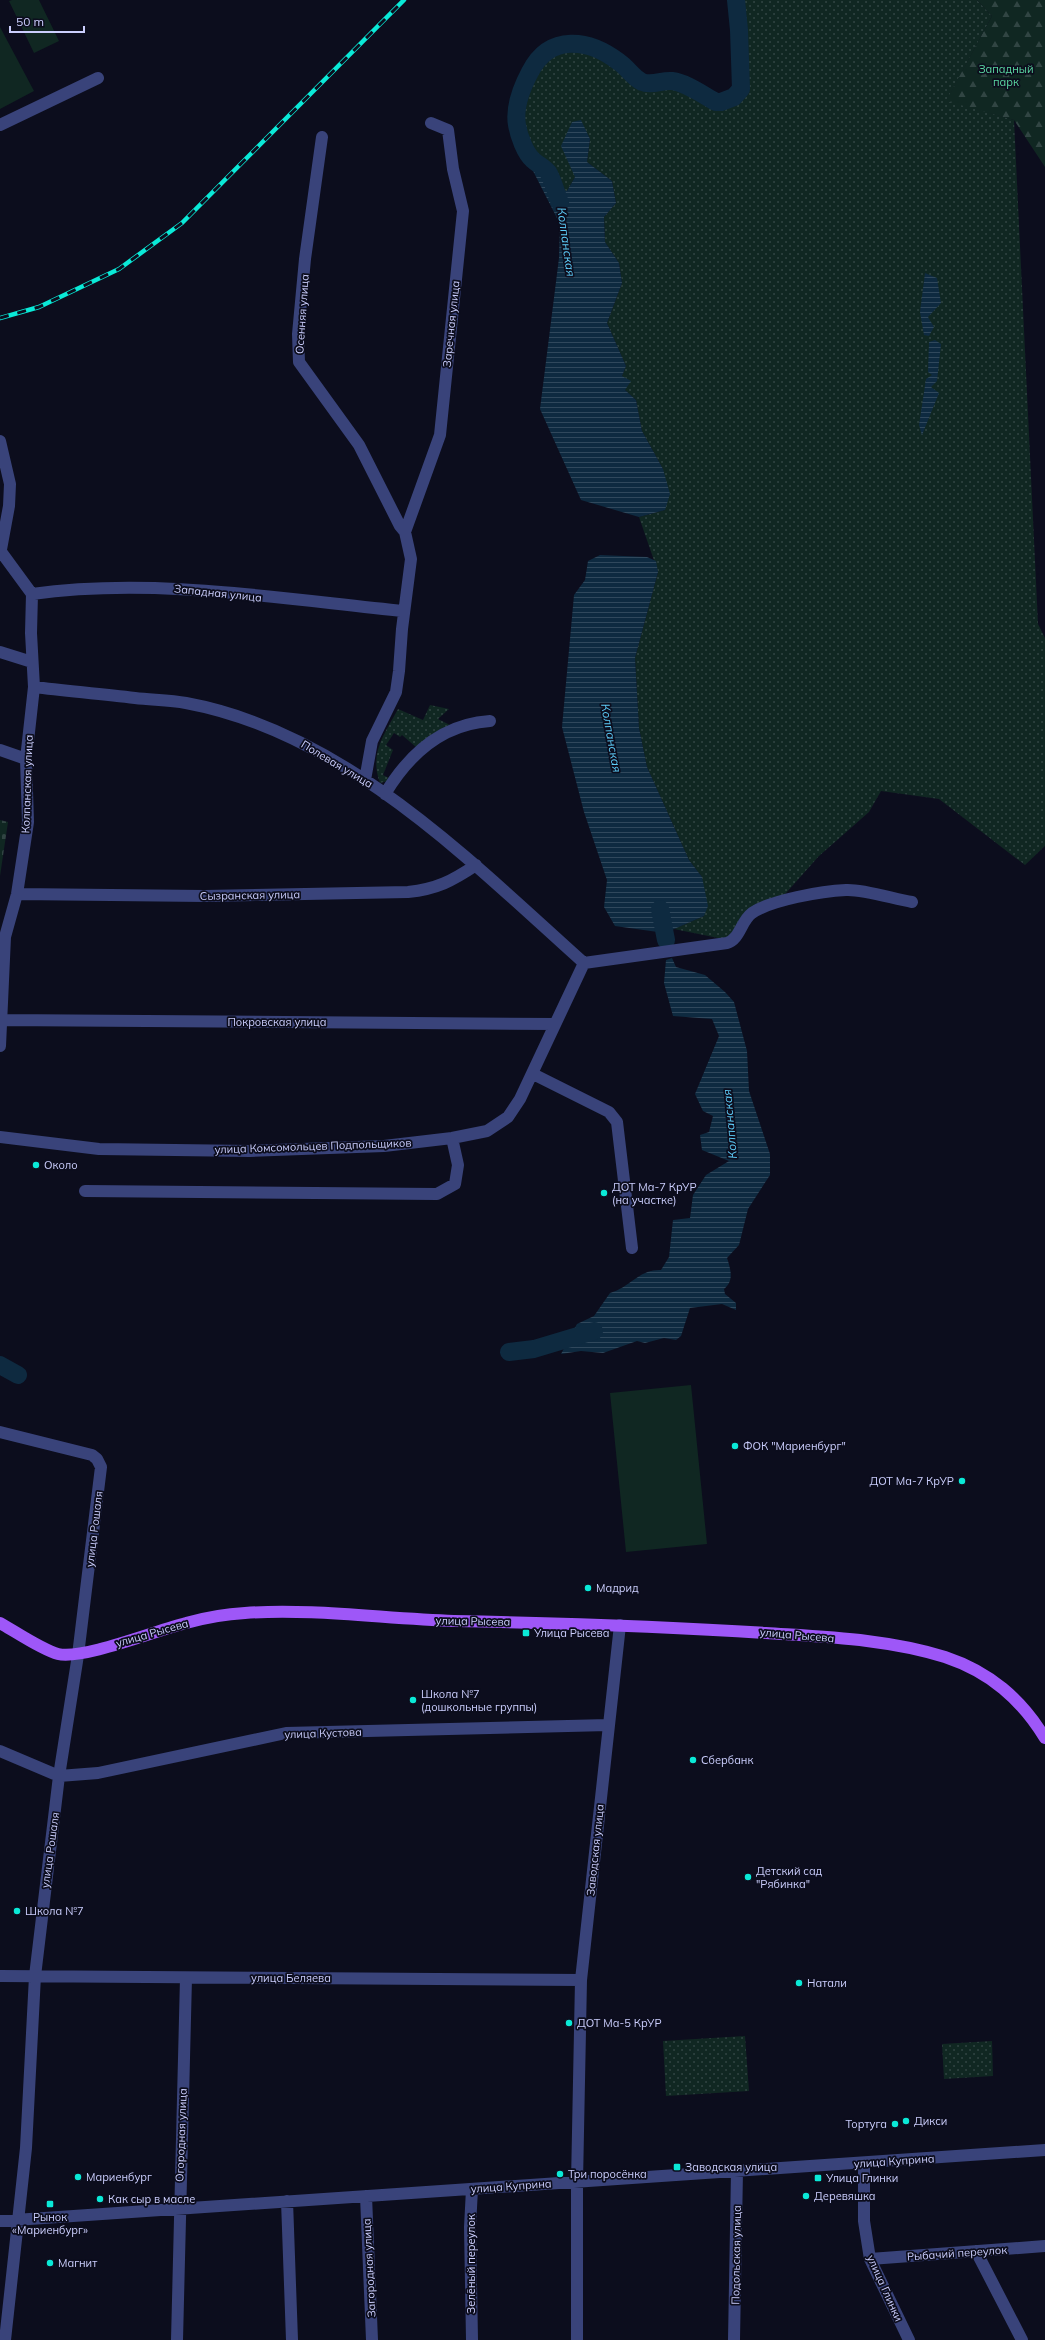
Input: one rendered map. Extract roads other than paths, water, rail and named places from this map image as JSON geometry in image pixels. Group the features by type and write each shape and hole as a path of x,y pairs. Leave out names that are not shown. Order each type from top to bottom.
{"main road":[{"name":"улица Рысева","path":"0,1623 58,1654 78,1655 188,1622 244,1613 280,1612 423,1620 620,1625 777,1633 906,1646 948,1658 998,1682 1024,1708 1045,1738"}],"street":[{"path":"0,125 98,78"},
{"name":"Заречная улица","path":"405,532 440,435 463,210 453,169 448,130 431,123"},
{"name":"Осенняя улица","path":"322,138 305,259 298,334 299,362 359,445 400,526 405,532"},
{"path":"0,441 10,484 9,506 1,554 32,594"},
{"path":"365,780 372,741 396,692 411,559 405,532"},
{"name":"Западная улица","path":"32,594 74,588 156,587 404,611"},
{"name":"Колпанская улица","path":"0,1046 5,937 17,894 28,822 26,759 34,687 32,662 32,594"},
{"path":"0,652 32,662"},
{"name":"Полевая улица","path":"34,687 186,703 239,718 291,737 365,780 385,794 476,866 584,963"},
{"path":"385,794 395,778 416,752 441,734 474,722 490,721"},
{"path":"0,750 26,759"},
{"name":"Сызранская улица","path":"17,894 205,896 408,892 431,889 449,883 476,866"},
{"path":"584,963 733,942 750,914 774,903 794,898 847,890 912,902"},
{"name":"улица Комсомольцев Подпольщиков","path":"0,1137 99,1149 250,1151 384,1146 452,1138 488,1131 508,1117 533,1074 584,963"},
{"name":"Покровская улица","path":"1,1020 555,1024"},
{"path":"533,1074 609,1112 617,1122 632,1248"},
{"path":"85,1191 437,1194 455,1184 458,1165 452,1138"},
{"name":"улица Рошаля","path":"0,1432 92,1455 97,1459 101,1467 78,1655 59,1776 34,1976 26,2148 20,2219 5,2340"},
{"name":"Заводская улица","path":"577,2340 577,2182 581,1980 620,1625"},
{"name":"улица Кустова","path":"0,1751 59,1776 98,1773 286,1733 608,1725"},
{"name":"улица Беляева","path":"0,1976 581,1980"},
{"name":"Огородная улица","path":"177,2340 179,2208 186,1978"},
{"name":"улица Куприна","path":"0,2220 1045,2150"},
{"name":"улица Глинки","path":"864,2162 864,2221 870,2259 909,2340"},
{"name":"Подольская улица","path":"734,2340 738,2171"},
{"name":"Зелёный переулок","path":"472,2189 470,2227 472,2340"},
{"name":"Загородная улица","path":"366,2196 372,2340"},
{"path":"287,2201 292,2340"},
{"name":"Рыбачий переулок","path":"870,2259 1045,2246"},
{"path":"976,2251 1022,2340"}],"water":[{"path":"581,120 590,139 587,162 612,181 616,203 604,217 605,242 619,263 622,283 607,323 626,366 622,376 631,381 625,390 636,400 642,431 663,469 670,494 665,510 639,517 581,500 540,409 559,258 560,224 530,165 532,159 560,190 567,191 575,177 561,146 572,122"},
{"path":"925,273 937,278 941,303 928,317 934,327 929,336 924,335 920,312"},
{"path":"935,340 941,344 937,381 931,387 939,393 922,435 919,425 926,379 932,375 928,372 929,342"},
{"path":"600,555 647,557 656,561 658,572 635,658 639,728 647,767 689,860 702,877 708,906 704,916 665,933 615,926 604,907 607,880 584,812 562,727 574,595 585,580 588,561"},
{"path":"672,958 676,967 705,975 734,1002 747,1051 749,1091 770,1154 770,1175 748,1209 739,1245 727,1258 731,1275 727,1286 724,1289 725,1294 736,1303 736,1310 722,1304 690,1308 681,1336 676,1340 664,1338 645,1343 637,1341 603,1353 581,1351 561,1354 577,1324 594,1316 610,1293 624,1287 647,1272 661,1270 669,1257 673,1220 690,1218 693,1195 706,1175 729,1161 702,1150 700,1135 709,1132 713,1116 703,1111 695,1094 719,1036 712,1019 673,1016 664,983 666,960"}],"waterway":[{"name":"Колпанская","path":"560,203 548,172 533,160 525,149 517,125 516,118 518,105 524,84 538,59 548,51 559,46 571,44 583,45 595,48 607,54 622,64 635,78 642,82 678,82 716,102 721,102 734,97 741,89 739,30 736,0"},
{"path":"660,909 666,940"},
{"name":"Колпанская","path":"509,1352 534,1349 594,1331"},
{"name":"Колпанская","path":"0,1365 18,1375"}],"railway":[{"path":"0,318 39,307 119,269 182,223 404,0"}],"place":[{"name":"Около","path":"36,1165"},
{"name":"ДОТ Ма-7 КрУР (на участке)","path":"604,1193"},
{"name":"ФОК \"Мариенбург\"","path":"735,1446"},
{"name":"ДОТ Ма-7 КрУР","path":"962,1481"},
{"name":"Мадрид","path":"588,1588"},
{"name":"Улица Рысева","path":"526,1633"},
{"name":"Школа №7 (дошкольные группы)","path":"413,1700"},
{"name":"Сбербанк","path":"693,1760"},
{"name":"Детский сад \"Рябинка\"","path":"748,1877"},
{"name":"Школа №7","path":"17,1911"},
{"name":"Натали","path":"799,1983"},
{"name":"ДОТ Ма-5 КрУР","path":"569,2023"},
{"name":"Дикси","path":"906,2121"},
{"name":"Тортуга","path":"895,2124"},
{"name":"Заводская улица","path":"677,2167"},
{"name":"Три поросёнка","path":"560,2174"},
{"name":"Мариенбург","path":"78,2177"},
{"name":"Улица Глинки","path":"818,2178"},
{"name":"Деревяшка","path":"806,2196"},
{"name":"Как сыр в масле","path":"100,2199"},
{"name":"Рынок «Мариенбург»","path":"50,2204"},
{"name":"Магнит","path":"50,2263"}],"park label":[{"name":"Западный парк","path":"1006,75"}]}
